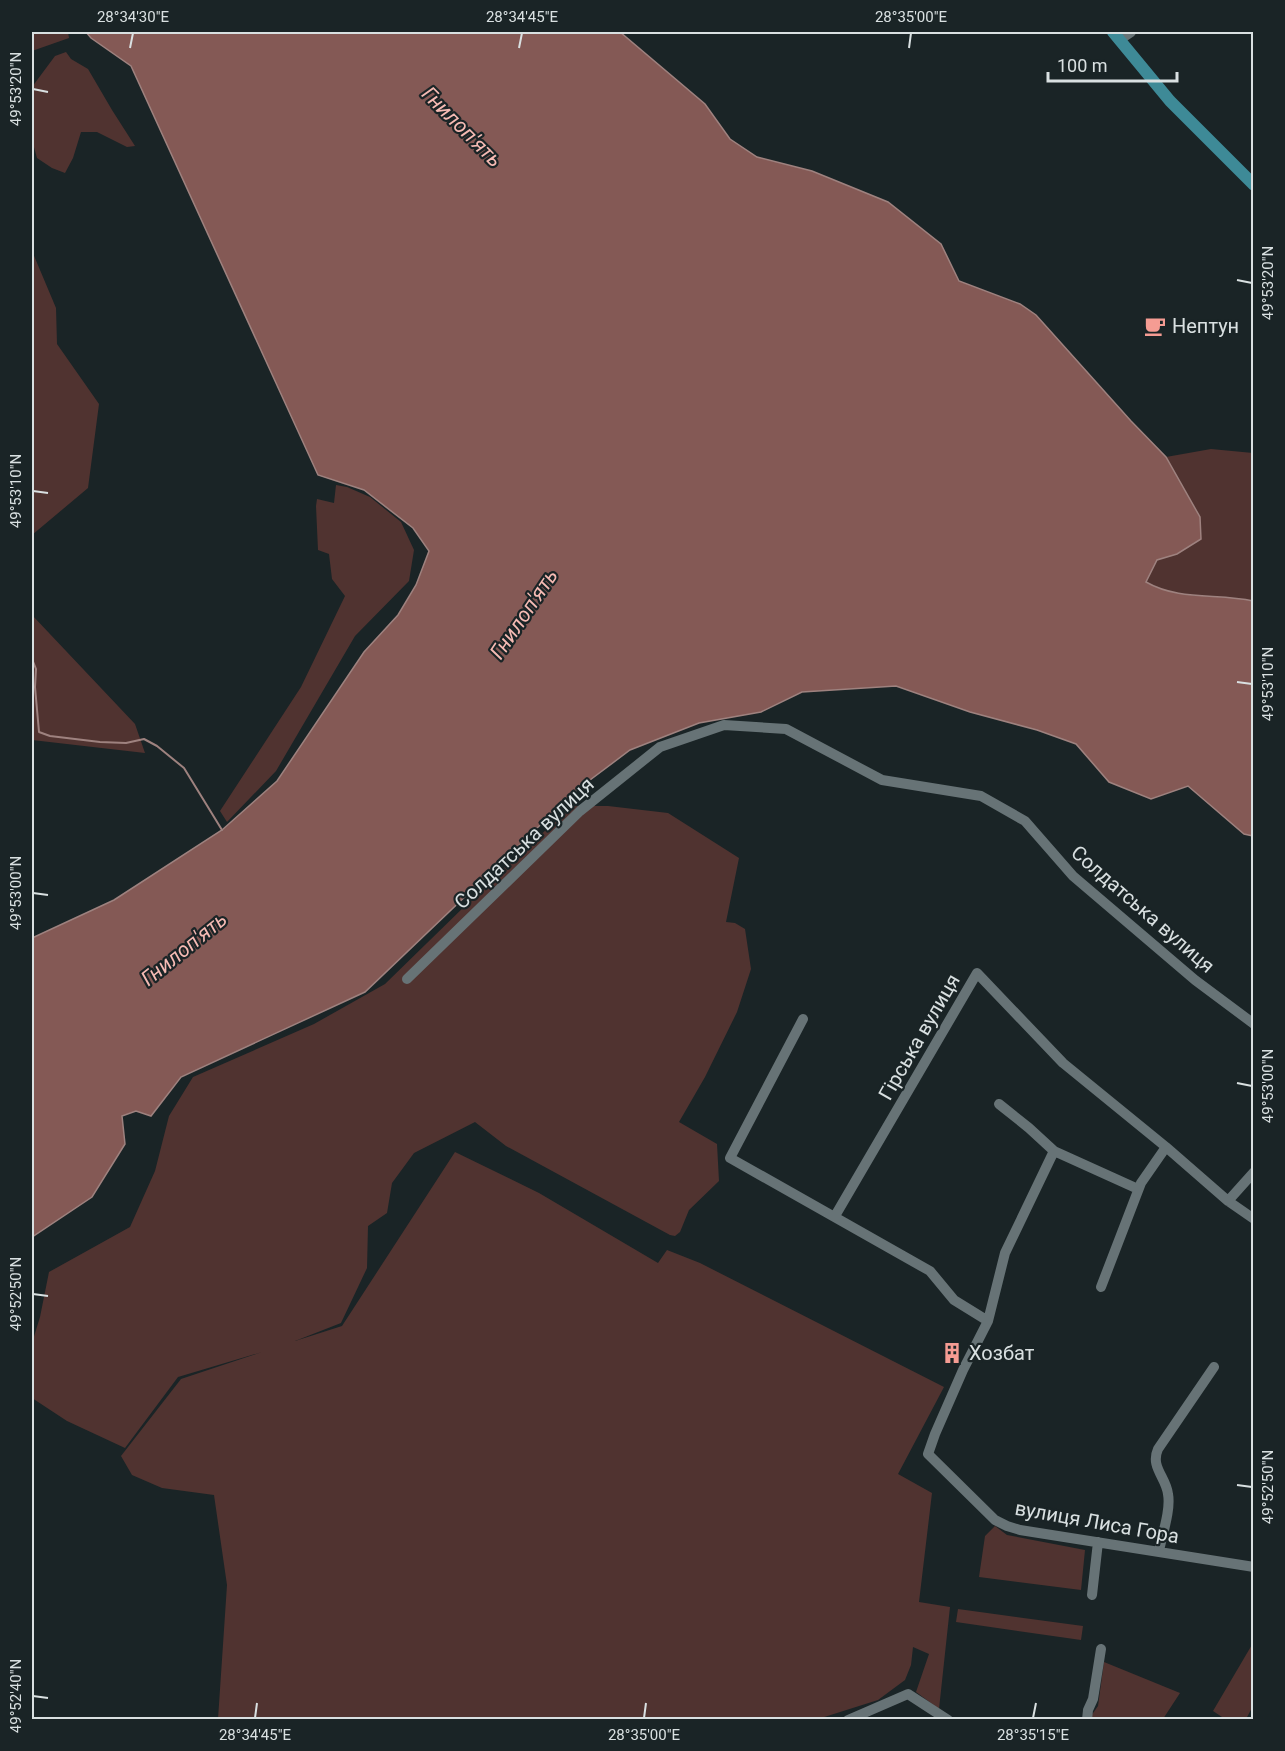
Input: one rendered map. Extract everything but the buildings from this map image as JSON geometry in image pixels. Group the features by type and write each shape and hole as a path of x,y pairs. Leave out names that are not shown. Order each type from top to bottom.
{"main road":[{"path":"1116,36 1177,108 1254,185"}],"street":[{"path":"1116,36 1131,32"},
{"name":"Солдатська вулиця","path":"407,979 580,811 660,747 724,725 786,729 882,780 981,796 1008,811 1025,821 1073,876 1195,980 1254,1024"},
{"name":"Гірська вулиця","path":"835,1216 977,973 1063,1063 1228,1201 1254,1219"},
{"path":"803,1019 730,1158 930,1271 954,1300 988,1321 1005,1253 1054,1151"},
{"path":"999,1104 1054,1151 1138,1189"},
{"path":"1101,1287 1138,1189 1166,1147"},
{"path":"1228,1201 1254,1172"},
{"name":"вулиця Лиса Гора","path":"988,1321 963,1371 928,1454 995,1520 1020,1530 1254,1567"},
{"path":"1159,1551 1169,1503 1168,1493 1159,1474 1155,1456 1214,1367"},
{"path":"1092,1595 1098,1542"},
{"path":"1087,1719 1093,1699 1101,1649"},
{"path":"848,1719 908,1694 948,1719"}],"shaded area":[{"path":"32,32 68,32 69,38 32,51"},
{"path":"66,52 71,59 88,69 135,146 127,147 97,132 81,132 73,158 65,173 37,158 32,140 32,87 55,56"},
{"path":"32,251 56,308 57,344 99,404 88,488 32,535"},
{"path":"1211,449 1253,453 1253,601 1171,592 1145,582 1157,560 1200,517 1166,457"},
{"path":"336,485 370,497 401,522 414,550 409,581 355,636 276,771 227,822 220,811 301,687 345,596 332,579 329,554 318,550 317,499 334,503"},
{"path":"32,615 135,724 145,753 32,740"},
{"path":"573,806 608,806 668,813 739,858 726,922 735,923 745,929 751,969 737,1012 705,1077 679,1122 717,1144 719,1181 689,1210 680,1232 675,1236 670,1235 506,1146 475,1122 414,1153 392,1183 387,1213 368,1226 367,1268 341,1323 295,1341 342,1326 455,1152 539,1193 658,1263 667,1250 700,1263 944,1387 898,1474 932,1493 919,1602 950,1607 939,1709 916,1692 929,1654 913,1647 911,1665 905,1680 878,1700 818,1719 218,1719 227,1585 214,1495 162,1488 132,1475 121,1456 181,1379 262,1352 178,1377 125,1448 67,1421 32,1398 32,1343 49,1272 130,1227 155,1171 169,1116 193,1077 314,1024 385,984 512,860"},
{"path":"995,1526 1007,1535 1085,1550 1081,1590 979,1577 985,1536"},
{"path":"958,1609 1083,1626 1081,1640 956,1622"},
{"path":"1253,1643 1253,1706 1246,1719 1225,1719 1213,1711"},
{"path":"1104,1662 1180,1693 1163,1719 1090,1720 1098,1706"}],"water":[{"name":"Гнилоп'ять","path":"86,32 620,32 705,104 730,139 757,157 812,171 888,202 941,244 959,281 1020,304 1036,315 1166,457 1200,517 1201,539 1177,554 1157,560 1146,582 1172,592 1253,601 1253,836 1244,834 1188,786 1151,799 1109,782 1076,744 1037,730 970,712 896,686 802,692 761,712 699,723 630,750 578,789 365,992 181,1077 151,1116 136,1111 122,1116 125,1144 92,1197 32,1237 32,938 114,900 222,830 277,781 364,652 398,615 416,585 429,551 413,528 364,490 318,475 131,66"}],"waterway":[{"path":"32,659 36,669 35,687 39,732 50,736 100,742 126,743 144,739 157,746 184,768 222,830"}],"place":[{"name":"Нептун","path":"1155,326"},
{"name":"Хозбат","path":"952,1353"}]}
